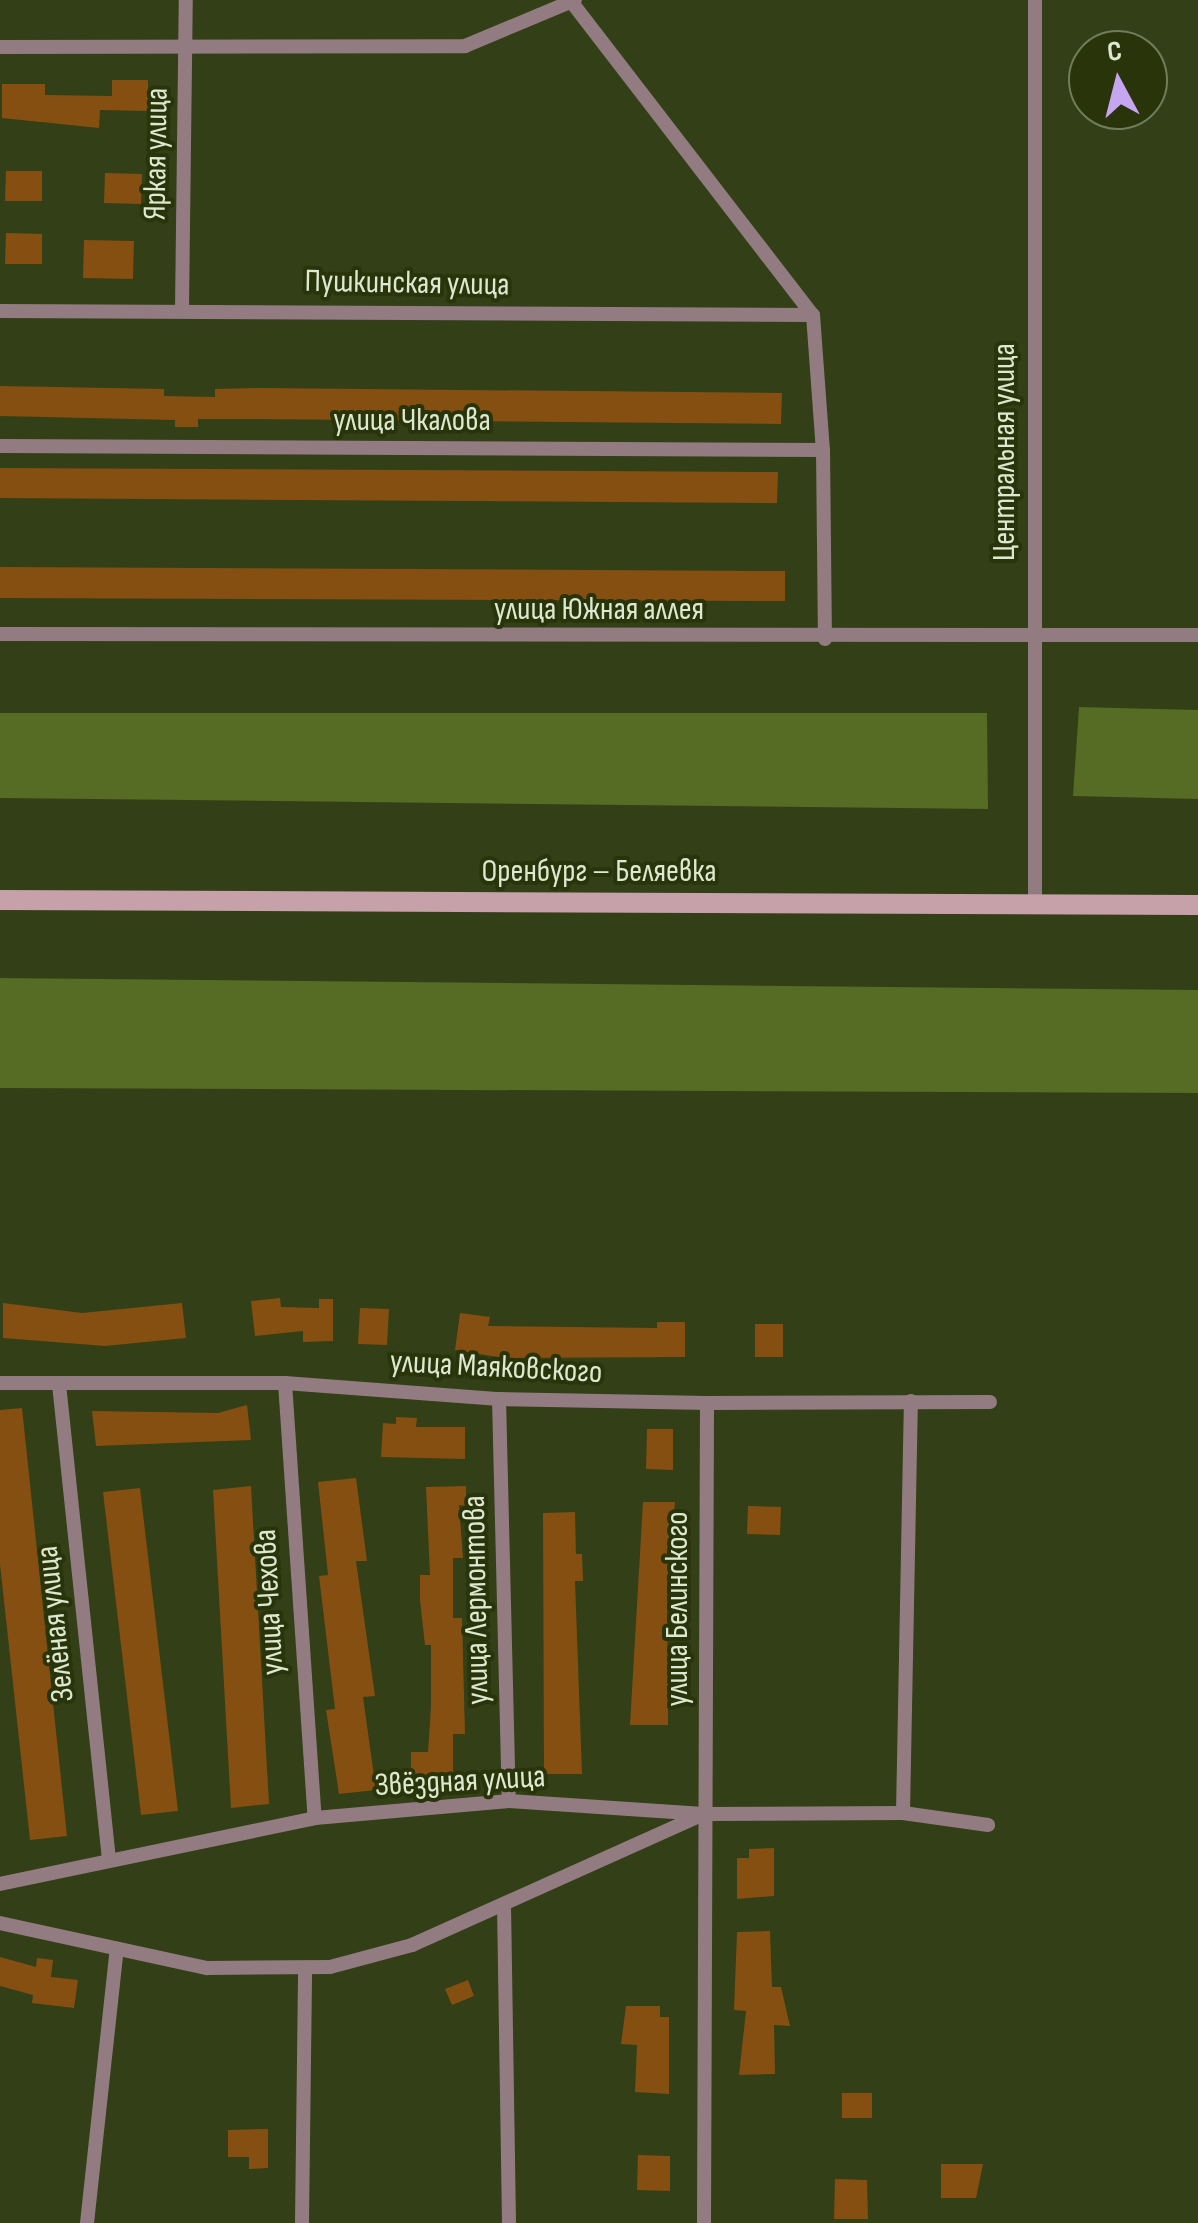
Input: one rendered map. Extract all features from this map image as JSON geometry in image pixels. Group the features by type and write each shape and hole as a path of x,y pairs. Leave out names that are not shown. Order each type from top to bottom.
{"main road":[{"name":"Оренбург – Беляевка","path":"0,900 1198,904"}],"street":[{"name":"Яркая улица","path":"182,309 186,0"},
{"name":"Центральная улица","path":"1034,904 1035,0"},
{"path":"0,47 465,46 573,1 813,315 823,450 825,639"},
{"name":"Пушкинская улица","path":"0,310 813,315"},
{"name":"улица Чкалова","path":"0,446 823,450"},
{"name":"улица Южная аллея","path":"0,634 825,639 1198,635"},
{"name":"улица Маяковского","path":"0,1383 285,1383 500,1399 707,1404 990,1402"},
{"name":"улица Чехова","path":"285,1383 314,1818"},
{"name":"Зелёная улица","path":"59,1384 109,1858"},
{"name":"улица Лермонтова","path":"500,1399 509,1800"},
{"path":"904,1814 911,1401"},
{"name":"улица Белинского","path":"704,2223 707,1404"},
{"name":"Звёздная улица","path":"0,1884 109,1858 314,1818 509,1800 704,1814 904,1814 988,1825"},
{"path":"0,1923 207,1968 305,1970 412,1946 704,1814"},
{"path":"504,1904 509,2223"},
{"path":"88,2223 117,1949"},
{"path":"302,2223 305,1970"}],"green space":[{"path":"1079,707 1198,710 1198,799 1073,796"},
{"path":"0,713 987,713 988,809 0,798"},
{"path":"0,978 1198,990 1198,1093 0,1088"}],"building":[{"path":"112,80 148,80 148,111 100,110 99,128 2,118 2,84 45,84 45,95 112,96"},
{"path":"6,171 42,171 42,201 5,201"},
{"path":"105,173 142,174 141,204 104,203"},
{"path":"6,233 42,234 42,264 5,264"},
{"path":"84,240 134,241 133,279 83,278"},
{"path":"0,386 164,389 164,396 215,397 215,389 261,388 782,393 781,424 198,419 198,427 175,427 175,420 0,416"},
{"path":"0,468 778,472 777,503 0,498"},
{"path":"0,567 785,571 785,601 0,598"},
{"path":"280,1298 281,1307 319,1308 319,1299 333,1299 333,1341 303,1342 303,1331 255,1336 251,1301"},
{"path":"3,1303 82,1313 182,1303 186,1338 105,1346 3,1338"},
{"path":"360,1308 389,1309 387,1345 358,1344"},
{"path":"460,1313 490,1317 488,1326 657,1328 657,1322 685,1322 685,1357 504,1358 455,1350"},
{"path":"755,1324 783,1324 783,1357 755,1357"},
{"path":"247,1405 251,1440 96,1446 92,1411 218,1413"},
{"path":"22,1408 67,1836 30,1840 0,1564 0,1410"},
{"path":"396,1417 417,1418 416,1427 465,1427 465,1459 381,1457 383,1423 396,1424"},
{"path":"647,1429 673,1429 673,1470 646,1469"},
{"path":"356,1478 367,1561 356,1561 375,1696 363,1697 376,1790 339,1794 326,1710 335,1709 319,1576 328,1575 318,1482"},
{"path":"251,1486 269,1804 231,1808 213,1490"},
{"path":"466,1486 466,1506 459,1505 463,1558 453,1558 453,1618 462,1618 465,1734 453,1734 453,1781 424,1781 411,1776 411,1752 428,1752 431,1707 431,1645 425,1645 420,1600 420,1575 430,1575 426,1487"},
{"path":"140,1488 178,1811 141,1815 103,1492"},
{"path":"643,1502 675,1502 667,1584 668,1725 630,1725"},
{"path":"748,1506 781,1507 780,1535 747,1534"},
{"path":"575,1512 576,1554 582,1554 583,1581 575,1581 582,1774 544,1774 543,1513"},
{"path":"774,1848 774,1896 737,1899 737,1858 749,1858 749,1849"},
{"path":"770,1931 772,1987 781,1987 790,2026 774,2025 775,2074 739,2075 746,2011 734,2010 737,1932"},
{"path":"0,1957 36,1967 37,1958 53,1960 51,1977 78,1980 74,2008 32,2003 33,1995 0,1986"},
{"path":"468,1980 474,1996 452,2005 445,1989"},
{"path":"626,2006 660,2006 660,2017 669,2017 669,2094 635,2092 637,2045 621,2044"},
{"path":"842,2093 872,2093 872,2118 842,2118"},
{"path":"268,2129 268,2168 249,2169 249,2157 228,2157 228,2130"},
{"path":"638,2155 670,2156 670,2191 637,2190"},
{"path":"941,2164 983,2164 976,2198 941,2198"},
{"path":"835,2179 867,2180 868,2219 834,2219"}]}
